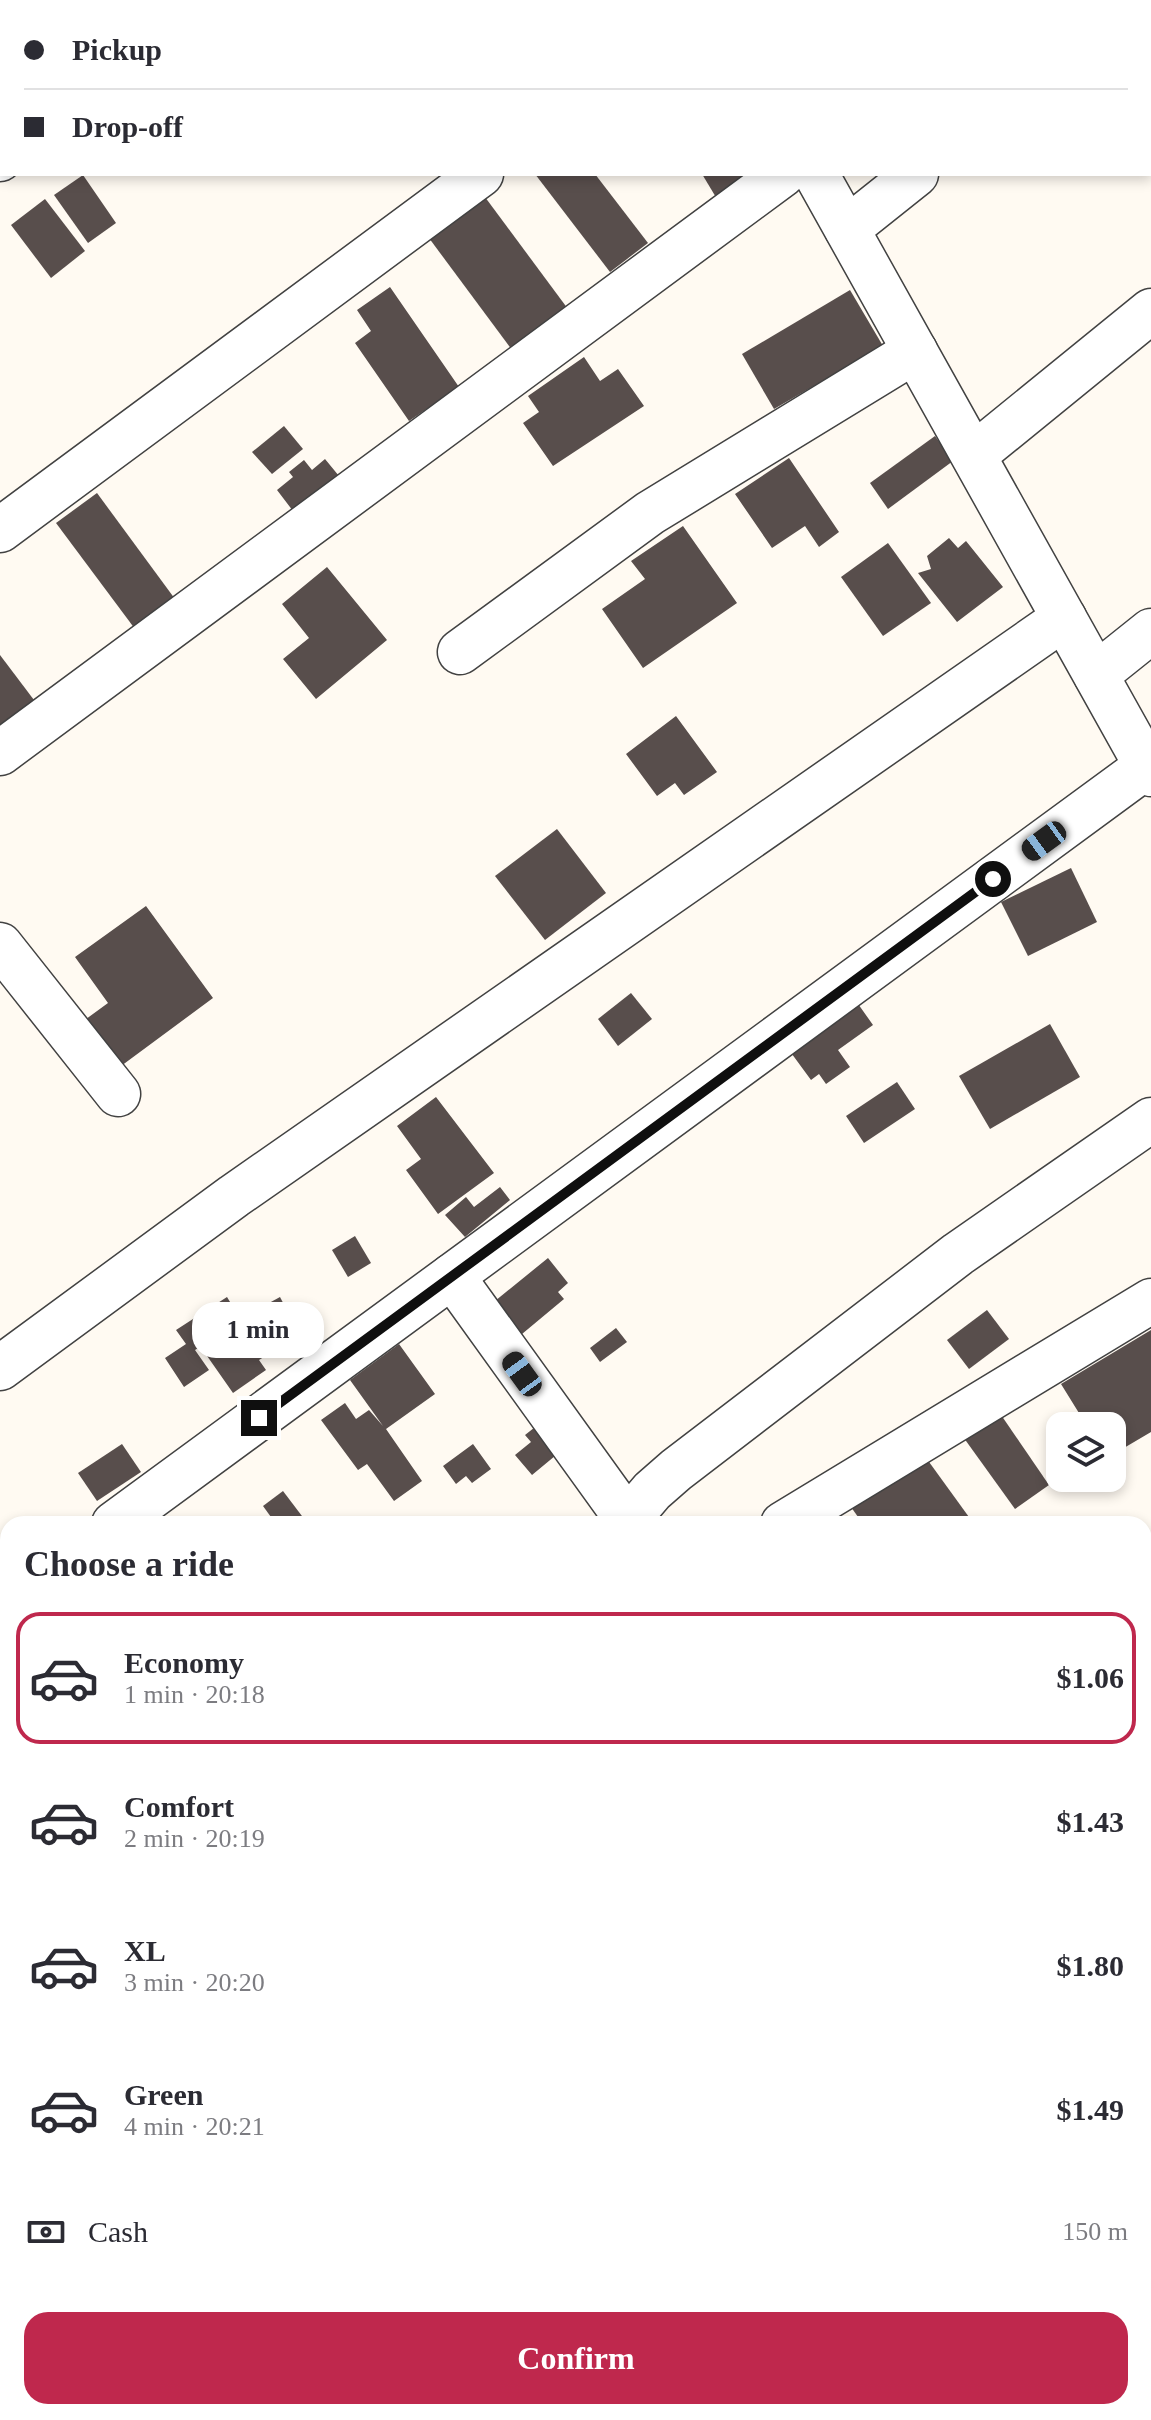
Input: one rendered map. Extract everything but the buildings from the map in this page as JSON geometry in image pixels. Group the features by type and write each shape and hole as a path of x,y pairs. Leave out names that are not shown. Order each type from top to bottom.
{"street":[{"path":"0,530 478,176"},
{"path":"0,753 780,176"},
{"path":"125,1516 1149,770 817,176"},
{"path":"847,229 913,176"},
{"path":"974,455 1151,311"},
{"path":"460,652 650,513 915,351"},
{"path":"0,1368 234,1196 1064,618"},
{"path":"1096,675 1151,631"},
{"path":"0,945 118,1094"},
{"path":"632,1516 676,1470 958,1254 1151,1120"},
{"path":"452,1276 622,1516"},
{"path":"796,1516 1151,1301"}],"route":[{"path":"259,1418 993,879"}]}
